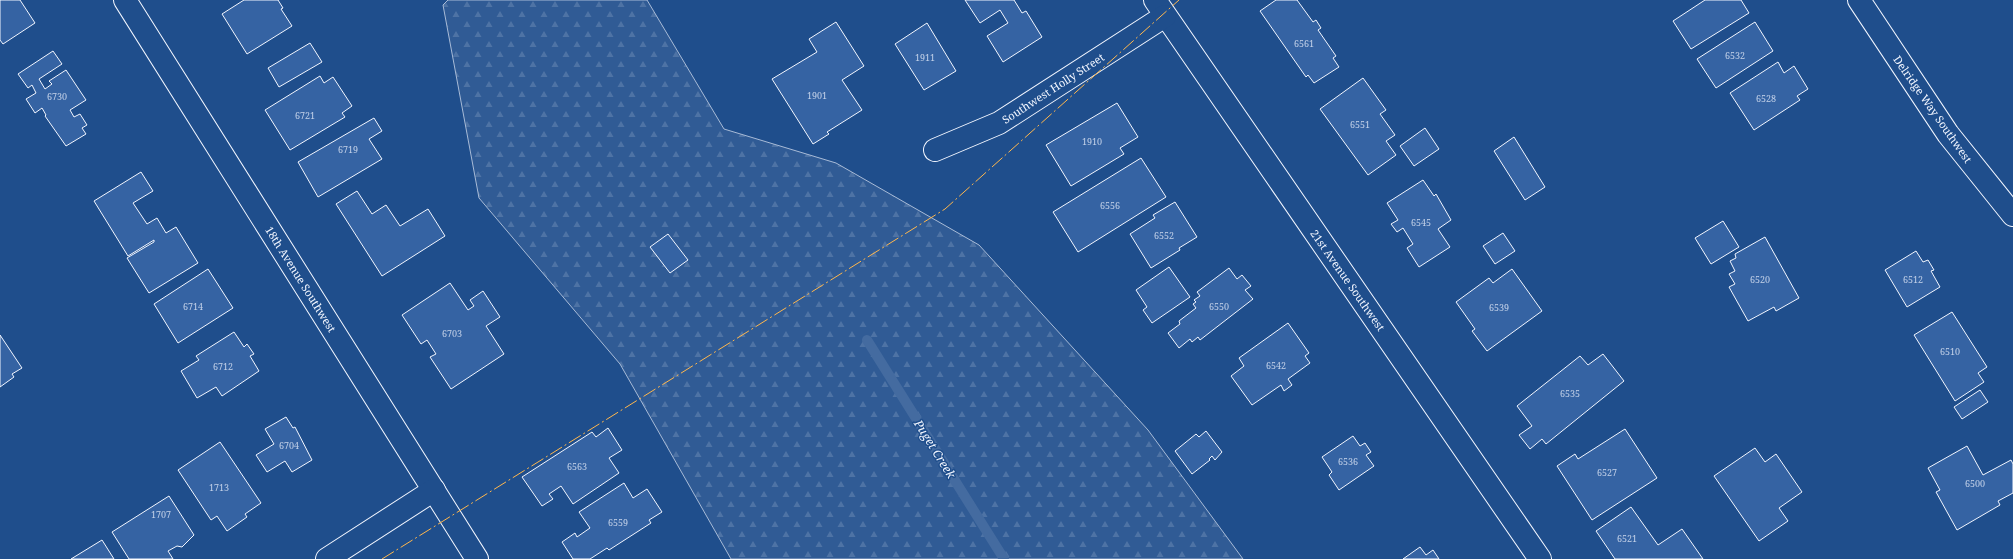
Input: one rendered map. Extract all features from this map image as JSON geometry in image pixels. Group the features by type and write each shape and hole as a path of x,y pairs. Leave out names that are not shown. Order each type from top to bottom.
{"street":[{"name":"18th Avenue Southwest","path":"125,0 476,559"},
{"name":"Delridge Way Southwest","path":"1859,0 1948,134 2013,214"},
{"name":"Southwest Holly Street","path":"935,150 999,123 1160,8"},
{"name":"21st Avenue Southwest","path":"1160,8 1540,559"},
{"path":"326,559 434,490"}],"green space":[{"path":"448,0 647,0 724,129 836,163 979,245 1148,430 1243,559 731,559 620,364 479,198 443,5"}],"building":[{"path":"0,0 20,0 35,23 3,44 0,40"},
{"path":"244,0 278,0 283,8 281,9 292,26 247,54 222,14"},
{"path":"965,0 1014,0 1022,13 1026,11 1042,37 1003,62 987,36 1008,23 1000,10 980,23"},
{"path":"1276,0 1297,0 1313,22 1316,20 1321,28 1318,30 1336,56 1333,58 1339,67 1314,83 1308,75 1306,77 1260,11"},
{"path":"1705,0 1741,0 1749,13 1691,49 1673,21"},
{"path":"836,22 864,66 842,80 862,110 827,132 829,134 813,144 772,79 817,52 809,39"},
{"path":"1755,22 1773,51 1716,88 1697,59"},
{"path":"927,23 956,71 924,90 895,44"},
{"path":"310,43 322,62 279,87 268,68"},
{"path":"53,51 62,64 39,79 45,89 52,84 49,81 66,70 86,100 70,110 74,117 80,114 87,125 82,128 86,134 66,146 45,116 46,115 42,108 35,113 26,99 36,93 32,85 28,88 18,74"},
{"path":"1778,62 1784,73 1794,66 1808,89 1797,96 1800,100 1754,130 1730,93"},
{"path":"320,76 324,83 333,77 352,106 342,113 345,117 290,150 265,110"},
{"path":"1363,78 1386,110 1380,114 1395,135 1386,141 1396,155 1368,175 1320,109"},
{"path":"1117,103 1138,137 1120,148 1124,154 1071,186 1046,145"},
{"path":"374,118 382,131 369,139 382,159 318,197 298,162"},
{"path":"1425,128 1439,149 1414,166 1400,146"},
{"path":"1514,137 1545,187 1525,200 1494,151"},
{"path":"1141,158 1166,197 1078,252 1053,212"},
{"path":"141,172 153,191 133,203 147,224 157,218 166,233 176,227 198,263 149,293 127,258 154,242 154,240 128,256 94,201"},
{"path":"1423,180 1434,196 1436,194 1451,220 1438,229 1450,247 1419,267 1407,248 1413,244 1403,228 1397,232 1391,224 1398,220 1387,203"},
{"path":"357,191 372,214 386,205 400,226 428,209 445,236 382,276 336,204"},
{"path":"1175,202 1197,237 1179,248 1180,250 1151,268 1130,234 1155,218 1153,215"},
{"path":"1723,221 1739,247 1711,264 1695,238"},
{"path":"1503,233 1515,251 1495,264 1483,246"},
{"path":"668,234 688,260 670,273 650,247"},
{"path":"1765,237 1799,298 1776,311 1774,307 1748,321 1729,287 1735,284 1729,274 1735,271 1730,261 1736,258 1735,254"},
{"path":"1916,251 1923,262 1928,260 1934,270 1931,271 1940,287 1907,307 1885,270"},
{"path":"1169,267 1190,297 1152,323 1143,310 1147,307 1136,290"},
{"path":"1229,268 1237,279 1242,275 1251,286 1245,290 1253,299 1200,340 1198,337 1192,342 1190,339 1179,348 1168,333 1180,324 1179,321 1196,308 1193,304 1196,302 1194,300 1200,296 1197,292"},
{"path":"208,269 233,308 178,343 154,304"},
{"path":"1512,269 1542,311 1487,351 1472,331 1475,329 1456,302 1489,278 1493,283"},
{"path":"450,283 468,310 474,306 470,300 483,291 500,317 486,326 504,354 451,389 430,357 436,354 427,340 421,344 402,315"},
{"path":"1952,312 1987,367 1978,373 1984,382 1955,401 1914,335"},
{"path":"1288,323 1309,353 1305,356 1310,363 1288,379 1292,385 1284,391 1281,385 1252,405 1231,376 1244,366 1239,358"},
{"path":"234,332 244,347 247,344 254,354 250,356 259,371 222,396 216,387 197,398 181,371 199,360 196,356"},
{"path":"0,335 22,368 12,374 14,377 0,387"},
{"path":"1603,354 1624,381 1546,444 1542,439 1530,449 1519,435 1532,426 1517,406 1580,356 1588,365"},
{"path":"1980,390 1988,402 1962,419 1954,407"},
{"path":"286,417 293,428 295,427 312,460 292,472 285,461 267,472 256,455 274,444 265,429"},
{"path":"608,428 622,450 609,458 619,473 573,504 561,486 549,494 553,499 542,506 522,477 592,432 596,437"},
{"path":"1625,429 1657,478 1592,520 1557,466 1575,454 1578,459"},
{"path":"1206,431 1222,452 1215,460 1212,456 1209,459 1210,460 1192,474 1175,451 1196,434 1199,437"},
{"path":"1353,436 1360,446 1365,443 1371,452 1366,455 1374,466 1339,490 1329,475 1332,472 1322,457"},
{"path":"220,442 261,503 245,514 247,517 227,531 217,516 211,520 178,470"},
{"path":"1967,446 1983,475 2011,460 2013,464 2013,493 1998,501 2000,505 1957,530 1936,492 1940,490 1928,468"},
{"path":"1755,448 1765,462 1776,454 1802,492 1779,508 1788,521 1759,541 1714,476"},
{"path":"624,483 633,498 647,489 662,512 649,520 651,523 609,550 607,548 590,559 573,559 562,542 575,533 577,537 590,528 579,512"},
{"path":"169,496 194,535 182,547 177,546 168,551 173,559 129,559 112,532"},
{"path":"1631,507 1658,545 1682,529 1703,559 1615,559 1596,531"},
{"path":"102,540 114,559 71,559"},
{"path":"1420,547 1426,555 1433,550 1439,559 1403,559"}],"waterway":[{"name":"Puget Creek","path":"867,340 1004,559"}],"power":[{"path":"382,559 945,209 1179,0"}]}
